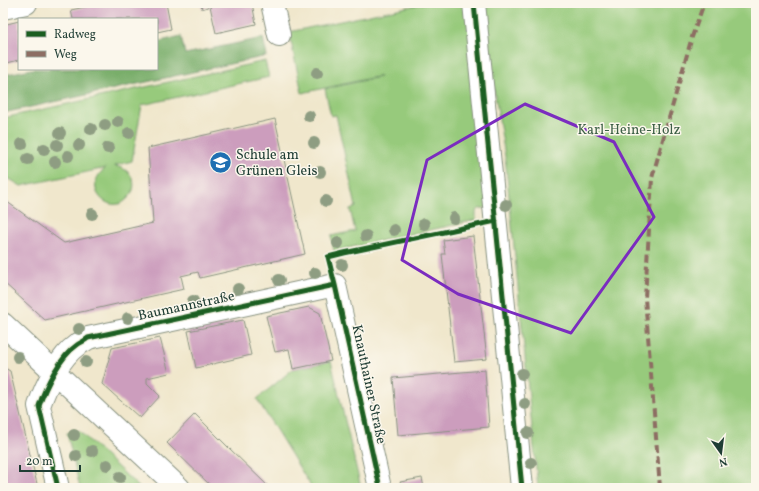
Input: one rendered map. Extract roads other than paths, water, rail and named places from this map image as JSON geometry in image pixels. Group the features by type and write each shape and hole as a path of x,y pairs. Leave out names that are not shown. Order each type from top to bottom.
{"street":[{"path":"3,8 26,3"},
{"path":"272,3 279,34"},
{"path":"474,3 522,488"},
{"name":"Baumannstraße","path":"58,488 39,406 55,371 65,357 77,345 88,338 336,285"},
{"name":"Knauthainer Straße","path":"336,285 380,488"},
{"path":"6,331 55,371 75,392 179,488"}],"place":[{"name":"Schule am Grünen Gleis","path":"221,162"}],"park label":[{"name":"Karl-Heine-Holz","path":"629,129"}]}
